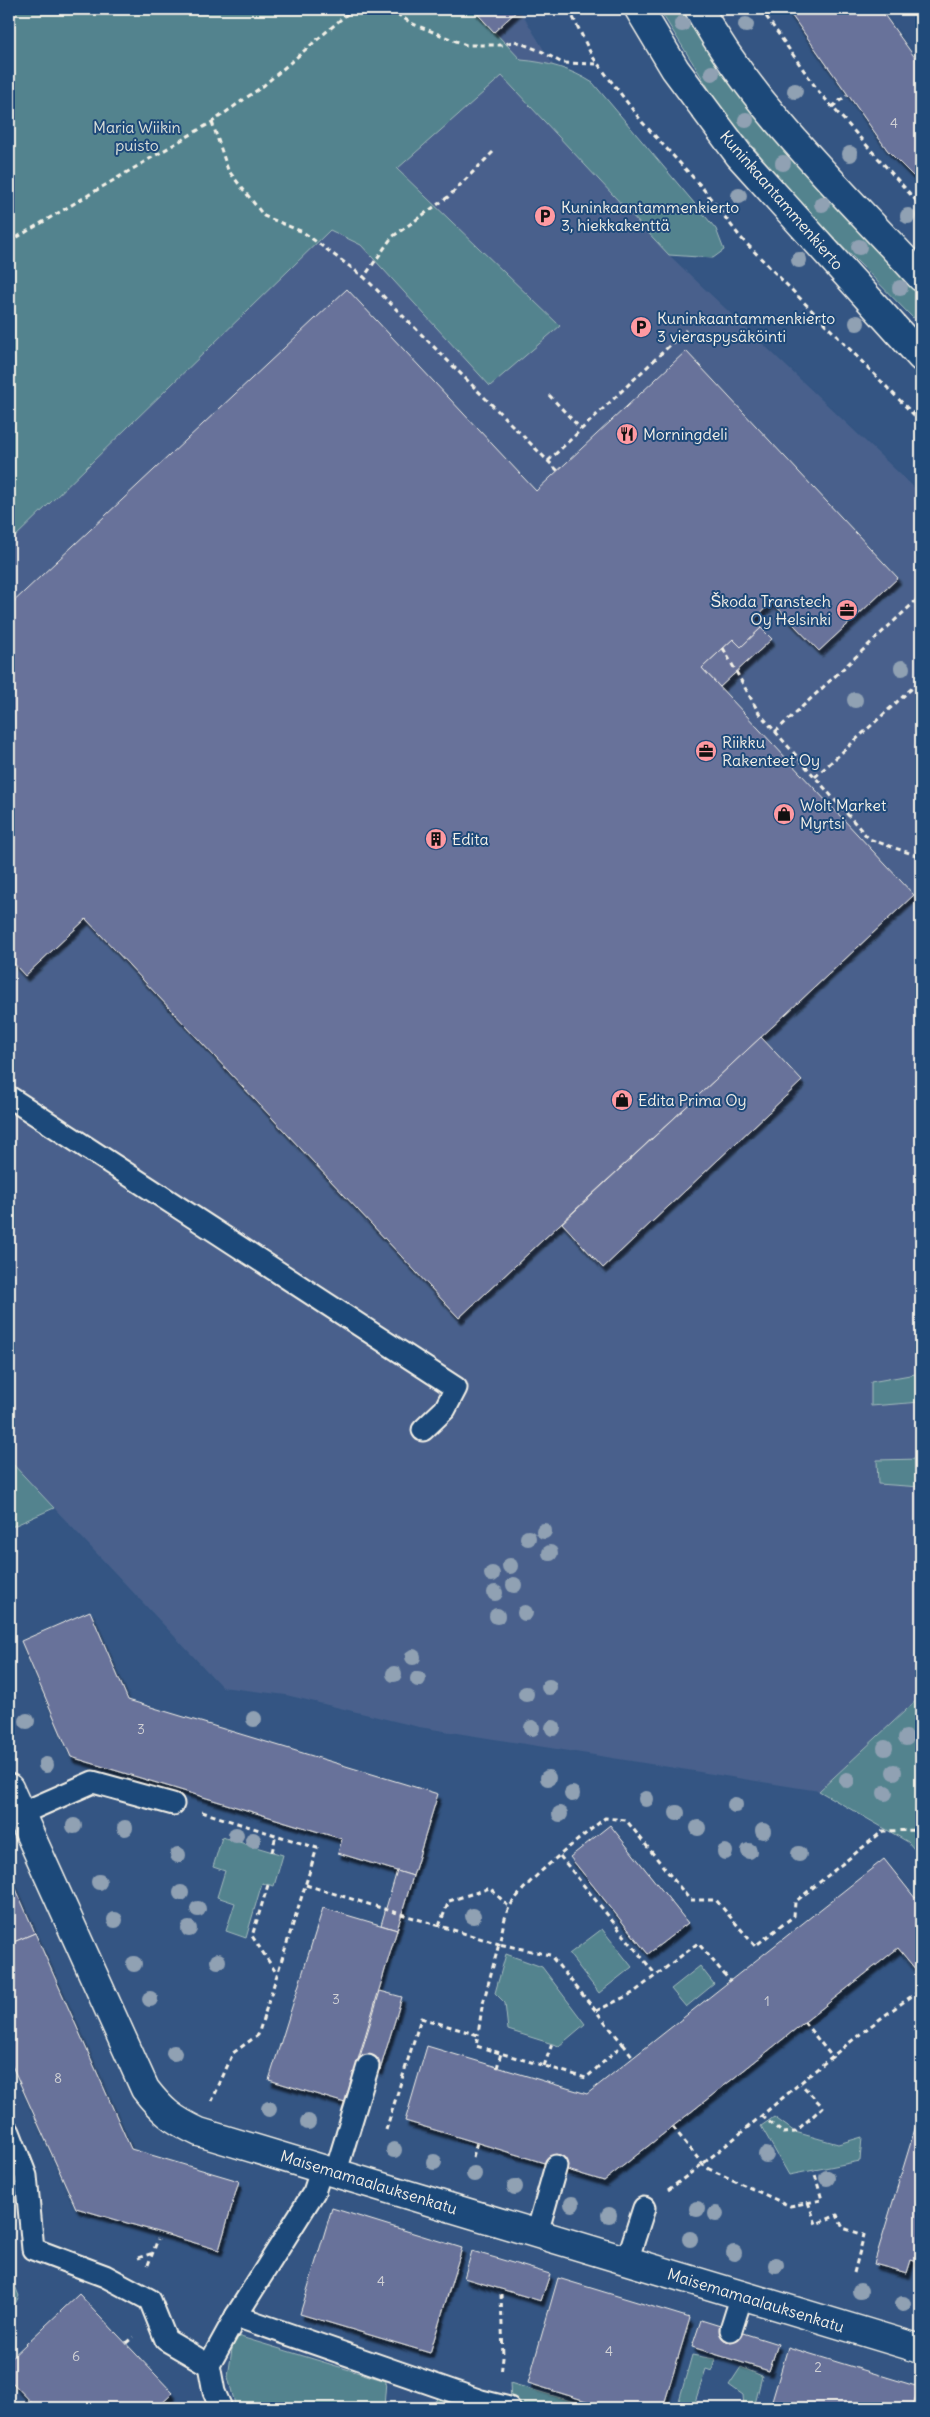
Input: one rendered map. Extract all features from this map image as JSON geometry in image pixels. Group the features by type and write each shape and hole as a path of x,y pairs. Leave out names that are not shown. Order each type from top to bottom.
{"street":[{"name":"Kuninkaantammenkierto","path":"639,9 672,64 739,155 921,357"},
{"path":"699,9 724,49 779,123 921,277"},
{"name":"Maisemamaalauksenkatu","path":"9,1788 145,2089 162,2110 178,2122 200,2132 921,2349"}],"lane":[{"path":"9,1097 456,1388 444,1409 423,1430"},
{"path":"20,1814 93,1782 173,1804"},
{"path":"221,2408 214,2392 209,2365 236,2316 329,2170 368,2066"},
{"path":"9,2132 26,2176 32,2249 105,2276 150,2300 166,2340 209,2365"},
{"path":"537,2233 556,2166"},
{"path":"627,2261 644,2208"},
{"path":"731,2330 742,2295"},
{"path":"236,2316 492,2406"}],"path":[{"path":"9,242 212,122 263,86 352,9"},
{"path":"390,9 413,24 466,45 502,45 514,41 543,52 562,63 598,64"},
{"path":"569,9 598,64 642,122 701,186 741,238 921,422"},
{"path":"761,9 819,92 921,206"},
{"path":"910,9 921,26"},
{"path":"832,107 847,95"},
{"path":"212,122 228,170 264,216 303,232 364,277 558,471"},
{"path":"364,277 392,236 448,197 493,152"},
{"path":"548,461 686,330"},
{"path":"549,395 582,429"},
{"path":"775,732 921,596"},
{"path":"723,648 759,713 869,839 921,857"},
{"path":"815,777 921,680"},
{"path":"623,2044 586,2078 476,2046 482,2007 509,1907 560,1856 605,1818 626,1820 690,1900 716,1900 755,1946 794,1916 795,1902 883,1831 921,1830"},
{"path":"200,2132 233,2053 258,2035 317,1848 232,1821"},
{"path":"272,1852 276,1835"},
{"path":"560,1856 656,1975"},
{"path":"268,1885 252,1936 278,1974"},
{"path":"306,1885 499,1944 550,1955 632,2057"},
{"path":"439,1926 449,1901 490,1888 509,1907"},
{"path":"596,2011 633,1993 698,1943 730,1981"},
{"path":"644,2208 703,2165 833,2058 921,1990"},
{"path":"386,2130 421,2018 478,2035"},
{"path":"804,2022 833,2058"},
{"path":"544,2066 552,2044"},
{"path":"497,2068 501,2054"},
{"path":"762,2116 783,2133 794,2132 823,2107 801,2084"},
{"path":"673,2127 703,2165 790,2206 822,2200 814,2171"},
{"path":"473,2157 477,2142"},
{"path":"808,2202 816,2224 837,2216 843,2228 864,2235 854,2272"},
{"path":"492,2406 503,2358 501,2294"},
{"path":"592,2408 593,2403"}],"shaded area":[{"path":"461,9 519,9 669,255 921,494 921,1696 819,1791 419,1727 286,1695 222,1687 9,1460 9,431"}],"green space":[{"name":"Maria Wiikin puisto","path":"9,9 473,9 521,60 540,62 558,67 593,83 716,229 724,250 713,258 669,255 502,76 397,169 560,326 490,386 361,245 330,230 9,543"},
{"path":"659,9 685,9 696,29 859,228 921,295 921,311 913,318 799,202 721,108"},
{"path":"921,1373 921,1402 871,1406 871,1382"},
{"path":"921,1459 921,1487 878,1484 877,1460"},
{"path":"9,1460 54,1508 9,1528"},
{"path":"921,1696 921,1857 908,1842 819,1791"},
{"path":"222,1837 283,1855 274,1886 262,1883 246,1938 226,1931 235,1903 217,1897 225,1871 213,1867"},
{"path":"602,1929 632,1967 599,1993 569,1954"},
{"path":"506,1954 542,1967 585,2024 559,2046 508,2030 505,2003 495,1993"},
{"path":"700,1966 714,1984 686,2007 671,1989"},
{"path":"774,2117 795,2132 838,2144 862,2137 860,2161 789,2175 761,2126"},
{"path":"9,2271 19,2296 9,2316"},
{"path":"234,2335 386,2381 384,2407 236,2408 228,2377"},
{"path":"692,2355 715,2359 712,2371 706,2369 693,2408 677,2408"},
{"path":"741,2367 762,2376 754,2408 744,2408 743,2395 729,2385"},
{"path":"510,2383 578,2403 576,2408 533,2408 511,2402"},
{"path":"440,2395 459,2408 430,2408"}],"building":[{"path":"473,9 519,9 494,32"},
{"path":"787,9 880,9 921,66 921,184 888,151"},
{"name":"Edita","path":"347,289 536,491 686,351 898,578 819,651 772,602 753,620 761,628 741,647 733,639 702,668 914,895 459,1318 86,919 25,976 9,958 9,606"},
{"path":"761,628 772,639 720,687 702,668 733,639 741,647"},
{"path":"761,1037 802,1081 603,1268 562,1223"},
{"path":"90,1611 128,1700 438,1794 413,1876 338,1853 342,1839 71,1757 21,1641"},
{"path":"610,1825 688,1923 648,1954 570,1857"},
{"path":"884,1859 915,1898 921,1893 921,1976 898,1948 604,2181 405,2121 427,2046 587,2094"},
{"path":"397,1871 413,1876 397,1930 381,1925"},
{"path":"9,1873 35,1933 9,1944"},
{"path":"323,1908 397,1930 345,2103 269,2080"},
{"path":"35,1933 131,2149 239,2181 219,2250 76,2208 9,2059 9,1944"},
{"path":"380,1991 402,1997 380,2070 358,2063"},
{"path":"921,2109 921,2263 911,2260 907,2273 874,2264"},
{"path":"332,2208 462,2248 430,2353 300,2314"},
{"path":"472,2251 550,2274 541,2301 464,2278"},
{"path":"558,2278 690,2318 663,2408 609,2408 528,2383"},
{"path":"79,2294 173,2393 157,2408 37,2408 9,2379 9,2360"},
{"path":"701,2320 778,2344 769,2371 692,2347"},
{"path":"788,2347 919,2387 912,2408 770,2408"}],"place":[{"name":"Kuninkaantammenkierto 3, hiekkakenttä","path":"545,216"},
{"name":"Kuninkaantammenkierto 3 vieraspysäköinti","path":"641,327"},
{"name":"Morningdeli","path":"627,434"},
{"name":"Škoda Transtech Oy Helsinki","path":"847,610"},
{"name":"Riikku Rakenteet Oy","path":"706,751"},
{"name":"Wolt Market Myrtsi","path":"784,814"},
{"name":"Edita","path":"436,839"},
{"name":"Edita Prima Oy","path":"622,1100"}]}
